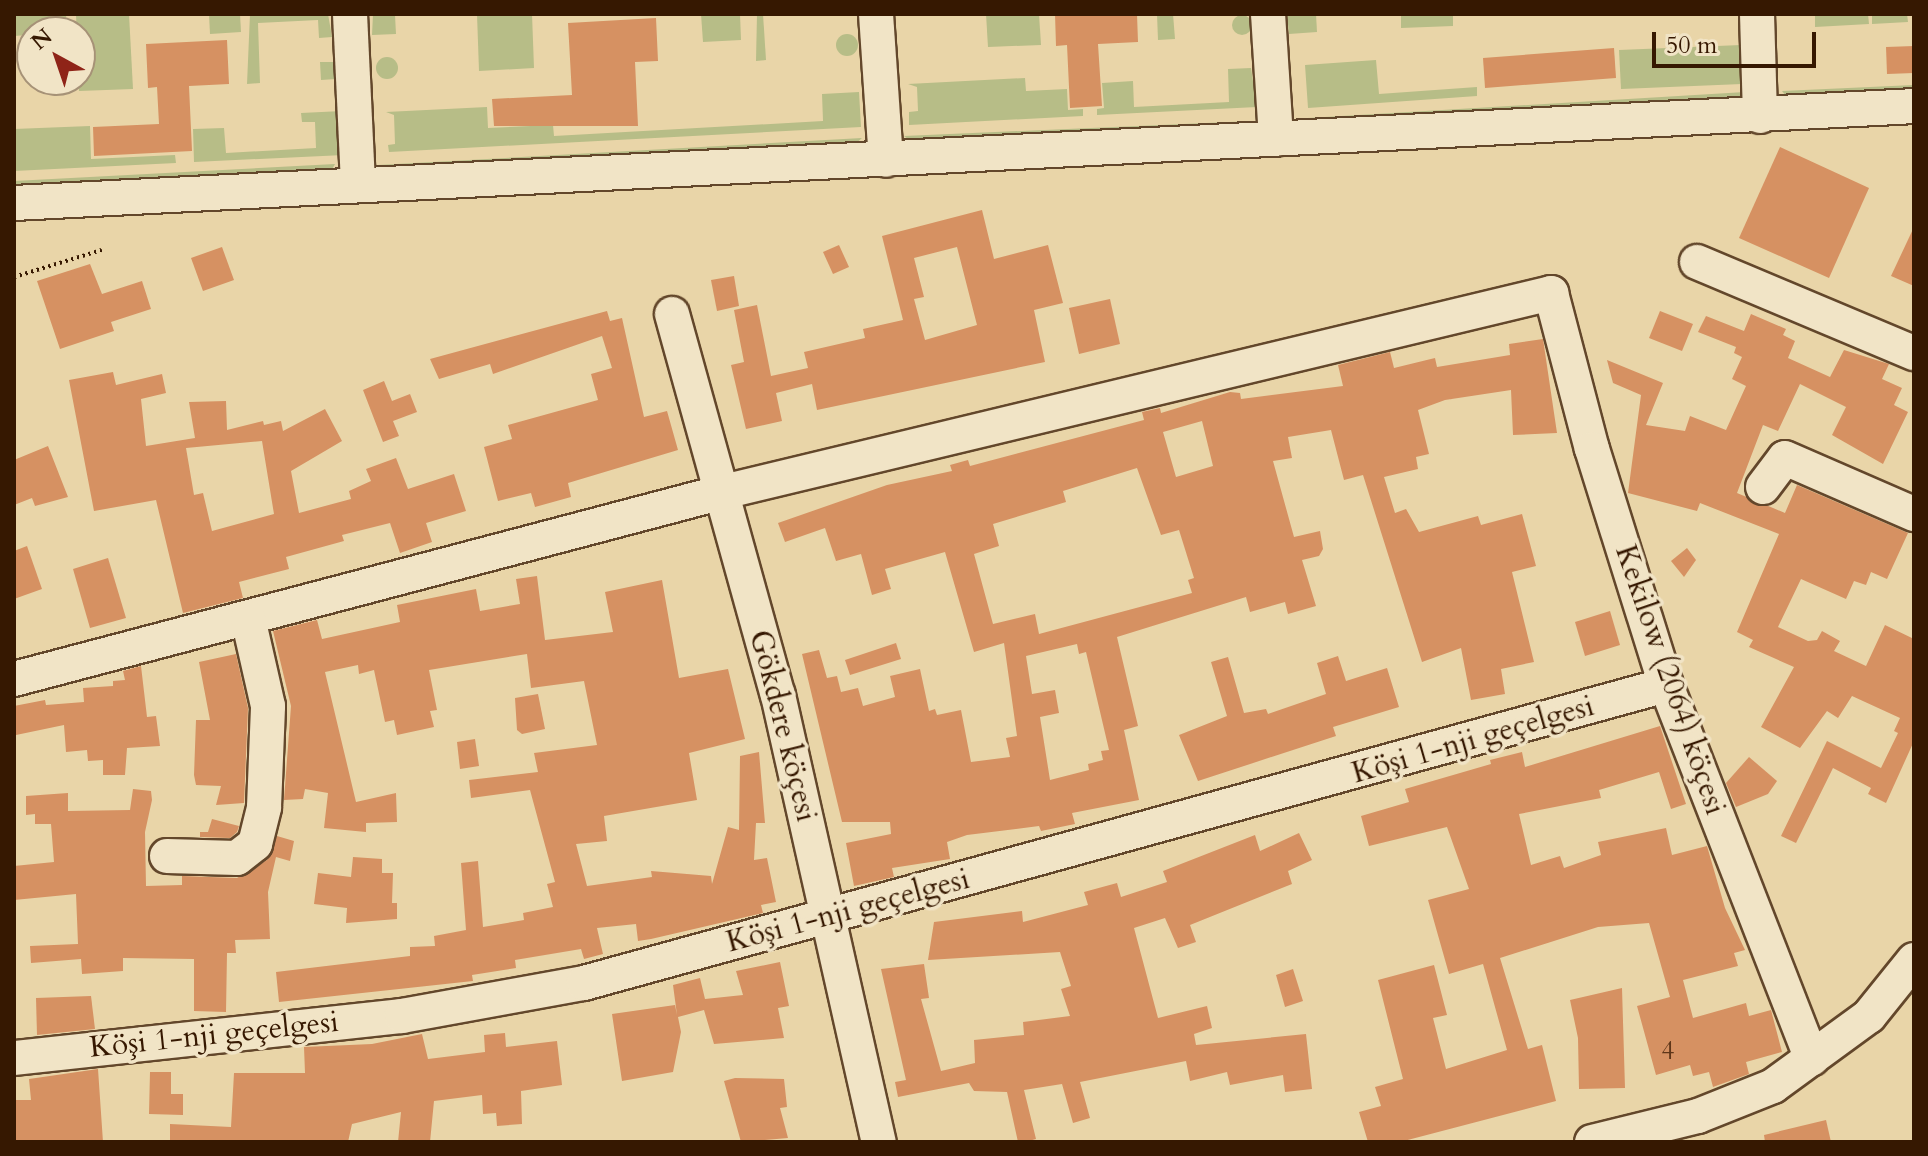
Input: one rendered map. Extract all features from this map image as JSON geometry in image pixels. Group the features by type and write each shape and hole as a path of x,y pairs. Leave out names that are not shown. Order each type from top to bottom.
{"street":[{"path":"350,14 358,183"},
{"path":"876,14 886,160"},
{"path":"1268,14 1276,139"},
{"path":"1757,14 1760,116"},
{"path":"14,203 358,183 886,160 1914,106"},
{"path":"1697,262 1914,353"},
{"name":"Kekilow (2064) köçesi","path":"723,492 1551,293 1592,449 1666,685 1812,1059"},
{"name":"Gökdere köçesi","path":"672,314 778,695 879,1142"},
{"path":"1763,487 1785,458 1914,514"},
{"path":"14,679 117,647 248,618 723,492"},
{"path":"167,856 237,858 255,844 264,807 268,706 248,618"},
{"name":"Köşi 1-nji geçelgesi","path":"14,1058 479,1005 828,918 1666,685"},
{"path":"1592,1142 1739,1102 1773,1086 1889,997 1914,960"}],"path":[{"path":"14,277 102,250"}],"green space":[{"path":"14,14 66,14 16,16 14,36"},
{"path":"129,14 133,89 96,90 96,16 76,16"},
{"path":"209,14 240,14 241,32 210,34"},
{"path":"250,14 328,14 332,37 319,38 318,20 258,23 260,83 247,84"},
{"path":"373,14 422,14 395,15 396,34 372,35"},
{"path":"477,14 532,14 534,68 479,71"},
{"path":"701,14 740,14 741,40 703,42"},
{"path":"757,14 763,14 766,60 756,61"},
{"path":"986,14 1039,14 1041,45 988,47"},
{"path":"1157,14 1173,14 1175,39 1158,40"},
{"path":"1316,14 1317,32 1289,34 1287,15"},
{"path":"1401,14 1453,14 1453,26 1401,28"},
{"path":"1815,14 1868,14 1869,24 1815,27"},
{"path":"1872,14 1907,14 1908,22 1872,24"},
{"path":"1242,15 1249,18 1252,25 1249,32 1242,35 1235,32 1232,25 1235,18"},
{"path":"843,34 851,34 858,45 851,56 843,56 836,49 836,41"},
{"path":"1741,45 1742,84 1621,89 1619,50"},
{"path":"387,57 395,60 398,68 395,76 387,79 379,76 376,68 379,60"},
{"path":"1376,60 1379,94 1477,87 1477,96 1308,108 1305,65"},
{"path":"320,62 336,62 336,79 321,80"},
{"path":"1251,68 1257,107 1097,115 1097,109 1104,108 1102,83 1133,81 1134,107 1229,102 1228,69"},
{"path":"1025,78 1026,91 1067,89 1068,110 1083,109 1083,116 909,125 909,112 918,111 917,87 908,84"},
{"path":"1914,85 1914,95 1786,96 1782,91"},
{"path":"859,92 861,127 389,152 388,145 395,144 394,115 386,112 487,107 488,128 553,125 554,136 823,121 822,94"},
{"path":"1745,92 1736,100 1291,119"},
{"path":"342,111 344,155 194,162 193,129 224,128 226,153 316,148 315,122 302,122 301,113"},
{"path":"1252,121 1248,126 913,143 904,136"},
{"path":"90,126 91,159 175,155 176,163 14,171 14,129"},
{"path":"862,138 854,145 386,170 378,165"},
{"path":"335,164 331,171 14,191 14,181"}],"building":[{"path":"1055,14 1137,14 1138,42 1098,44 1102,106 1070,108 1067,45 1056,46"},
{"path":"656,18 658,61 635,62 638,126 494,126 492,99 572,95 568,23"},
{"path":"227,40 229,84 189,86 192,151 94,156 93,127 159,124 157,87 148,88 146,44"},
{"path":"1914,46 1914,73 1887,74 1886,47"},
{"path":"1614,48 1616,78 1485,88 1483,58"},
{"path":"1780,147 1869,188 1829,278 1739,238"},
{"path":"982,210 994,259 1048,245 1063,303 1034,310 1045,362 817,410 812,384 776,393 782,421 746,429 731,365 744,362 734,310 757,305 771,376 808,368 804,352 865,338 863,329 903,320 882,236","holes":["957,247 977,325 925,340 914,299 924,297 914,258"]},
{"path":"1914,227 1914,286 1891,276"},
{"path":"839,245 849,267 833,274 823,252"},
{"path":"222,247 234,280 203,291 191,258"},
{"path":"90,264 102,294 142,281 151,309 111,322 114,331 60,349 37,281"},
{"path":"734,276 739,306 717,311 711,280"},
{"path":"1110,299 1120,344 1079,354 1069,308"},
{"path":"607,311 610,321 622,318 644,417 667,411 678,450 568,483 571,497 535,507 531,493 498,501 484,447 512,439 508,425 598,400 591,374 612,368 602,336 493,374 490,364 439,379 430,359"},
{"path":"1660,311 1693,324 1682,351 1649,338"},
{"path":"1751,314 1786,329 1783,335 1795,341 1788,358 1830,377 1844,350 1889,364 1882,379 1902,388 1894,405 1908,412 1883,464 1832,435 1846,407 1800,384 1778,431 1763,425 1737,493 1785,513 1797,485 1908,533 1887,579 1871,572 1866,585 1854,581 1846,599 1801,579 1778,627 1808,641 1817,640 1822,631 1840,641 1834,651 1866,666 1885,625 1914,639 1914,741 1886,803 1868,794 1871,788 1833,768 1796,843 1781,836 1827,741 1881,768 1898,733 1894,731 1900,718 1852,696 1838,718 1827,711 1800,748 1761,727 1794,667 1749,647 1753,640 1737,632 1779,534 1700,503 1697,511 1628,493 1641,395 1613,383 1607,360 1663,383 1646,425 1685,431 1690,416 1726,430 1746,386 1732,379 1742,357 1734,353 1736,347 1698,332 1706,316 1744,331"},
{"path":"1543,339 1557,433 1513,435 1511,390 1445,400 1418,410 1429,454 1416,457 1418,469 1384,477 1395,513 1406,509 1419,532 1478,516 1481,525 1522,514 1536,566 1512,572 1534,662 1501,669 1505,694 1471,700 1461,648 1422,662 1363,475 1344,480 1331,430 1288,437 1292,458 1273,461 1294,537 1320,531 1323,549 1319,556 1302,560 1316,606 1288,614 1285,602 1250,612 1246,597 1117,637 1138,726 1124,730 1139,800 1072,813 1075,824 1041,831 1039,826 967,835 947,842 950,859 892,868 894,877 854,886 846,843 891,834 890,822 842,822 802,654 819,650 827,678 837,676 841,692 858,688 863,706 895,697 890,676 920,669 929,711 935,709 937,715 961,710 971,762 1010,757 1006,738 1017,736 1004,643 974,652 945,552 885,569 891,589 872,595 861,554 836,561 825,528 785,542 778,523 887,485 952,471 950,465 968,460 970,466 1144,420 1142,412 1160,408 1161,413 1230,392 1240,393 1241,399 1343,386 1338,365 1390,352 1394,368 1435,358 1437,367 1510,355 1509,344","holes":["1202,421 1213,466 1176,477 1163,432","1137,468 1161,535 1179,530 1194,578 1188,580 1192,593 1039,634 1035,614 993,624 974,554 999,546 993,524 1066,502 1063,491","1077,644 1079,654 1086,652 1109,750 1101,751 1103,760 1088,764 1089,770 1050,780 1040,717 1059,713 1055,690 1032,694 1026,656"]},
{"path":"113,372 116,385 162,374 166,393 141,399 146,446 195,438 189,402 226,401 227,430 263,421 264,425 281,421 283,431 325,409 342,441 291,471 299,513 351,499 349,491 371,481 366,469 396,458 408,489 454,474 466,511 426,523 432,542 400,553 390,523 342,535 344,541 286,557 289,569 239,582 243,598 183,613 156,500 94,511 69,380","holes":["262,441 274,514 212,531 203,493 194,495 186,448"]},
{"path":"384,381 392,401 410,394 417,412 393,421 399,436 383,442 363,390"},
{"path":"48,446 68,497 35,506 32,498 14,505 14,460"},
{"path":"27,546 42,589 14,599 14,551"},
{"path":"1687,548 1696,560 1684,577 1671,561"},
{"path":"108,558 126,618 90,628 73,569"},
{"path":"537,576 545,640 613,632 605,592 662,580 679,678 728,669 745,739 689,753 697,800 604,816 607,841 576,844 587,886 652,877 651,871 711,876 712,884 728,827 739,830 740,756 759,752 765,823 756,823 754,860 767,858 776,902 761,905 763,913 638,941 636,924 597,928 603,954 584,959 581,949 515,960 516,968 472,975 473,981 279,1002 276,972 410,956 410,947 435,946 434,936 466,930 461,863 478,861 483,927 524,920 523,913 553,907 547,884 555,882 530,790 471,798 469,780 538,772 534,753 597,745 584,681 531,688 527,654 429,670 437,710 430,711 434,727 397,735 394,720 385,722 374,670 359,674 358,665 325,672 356,802 396,793 397,822 366,823 366,832 324,828 328,793 305,789 303,799 284,800 291,706 273,631 317,620 322,639 400,622 397,605 476,589 480,611 520,604 516,579"},
{"path":"1610,611 1620,645 1585,656 1575,622"},
{"path":"896,643 901,659 850,675 845,660"},
{"path":"236,654 248,708 244,803 216,805 221,786 196,785 194,775 196,720 210,720 199,662"},
{"path":"1338,656 1346,681 1387,668 1399,707 1333,727 1336,736 1198,781 1179,735 1227,716 1211,662 1228,657 1244,713 1266,709 1268,714 1326,694 1317,663"},
{"path":"141,666 147,717 156,716 160,746 127,748 125,775 103,775 103,760 88,761 87,750 66,752 64,725 16,735 14,706 45,700 46,705 84,702 83,688 113,686 113,681 125,680 123,671"},
{"path":"538,694 545,729 522,734 517,730 515,698"},
{"path":"1660,726 1686,804 1671,809 1659,772 1599,790 1601,798 1519,814 1531,865 1560,856 1564,868 1601,855 1598,842 1666,828 1672,855 1707,846 1725,908 1745,950 1734,953 1738,966 1683,980 1693,1018 1746,1003 1749,1016 1771,1010 1782,1052 1746,1062 1749,1074 1713,1087 1709,1072 1693,1076 1690,1065 1656,1075 1637,1006 1670,997 1649,923 1598,927 1500,958 1528,1049 1542,1045 1556,1101 1400,1142 1368,1142 1359,1112 1381,1106 1375,1087 1403,1079 1378,980 1434,965 1447,1015 1433,1018 1446,1069 1507,1050 1483,964 1449,974 1428,900 1469,889 1447,827 1369,846 1361,816 1409,802 1405,789 1491,764 1490,760 1522,752 1525,767"},
{"path":"475,739 479,766 460,769 457,742"},
{"path":"1749,757 1777,781 1768,794 1736,807 1726,783"},
{"path":"133,789 151,791 145,832 146,886 182,885 182,876 237,878 267,860 277,836 294,841 290,861 276,857 268,892 270,939 235,940 236,953 227,953 226,1012 194,1011 194,959 123,958 123,971 82,974 81,959 31,963 30,946 78,944 76,894 14,900 14,866 54,862 51,824 35,824 35,814 26,815 26,796 68,793 68,811 130,810"},
{"path":"212,819 239,826 237,832 230,838 200,837 200,832 208,832"},
{"path":"1299,833 1312,860 1288,871 1292,884 1190,925 1196,942 1178,948 1165,918 1134,928 1158,1018 1207,1006 1212,1028 1194,1034 1196,1045 1306,1034 1312,1089 1285,1092 1283,1075 1230,1085 1227,1072 1190,1081 1186,1061 1080,1082 1090,1118 1073,1123 1062,1084 1024,1090 1036,1139 1025,1142 1018,1142 1007,1092 974,1091 969,1083 898,1097 895,1082 906,1080 881,969 924,964 929,998 921,999 941,1071 975,1063 974,1040 1024,1035 1023,1022 1070,1016 1061,989 1071,986 1060,952 928,960 934,922 1022,911 1023,922 1088,905 1084,892 1117,883 1121,897 1167,882 1163,871 1255,835 1260,851"},
{"path":"353,857 382,859 382,873 393,873 392,903 397,903 397,919 346,923 347,908 314,904 318,873 351,877"},
{"path":"780,962 789,1006 778,1008 784,1038 714,1044 704,1010 678,1017 681,1032 673,1072 622,1081 612,1014 675,1005 677,1015 673,985 700,978 705,999 743,995 736,971"},
{"path":"1293,969 1303,1001 1285,1007 1276,975"},
{"path":"1622,988 1625,1088 1579,1089 1578,1038 1570,1000"},
{"path":"91,996 95,1029 37,1035 36,998"},
{"path":"505,1033 506,1047 557,1041 562,1085 521,1091 522,1124 497,1126 496,1113 483,1114 482,1095 434,1101 430,1142 398,1142 401,1112 352,1124 348,1142 170,1142 170,1124 231,1127 234,1073 305,1073 304,1047 372,1044 422,1034 428,1059 485,1052 484,1035"},
{"path":"98,1069 103,1142 14,1142 14,1100 31,1100 29,1079"},
{"path":"150,1072 171,1072 171,1094 183,1094 183,1115 149,1114"},
{"path":"735,1078 784,1079 787,1107 780,1108 788,1138 741,1142 724,1081"},
{"path":"1826,1120 1831,1142 1765,1142 1764,1135"}]}
